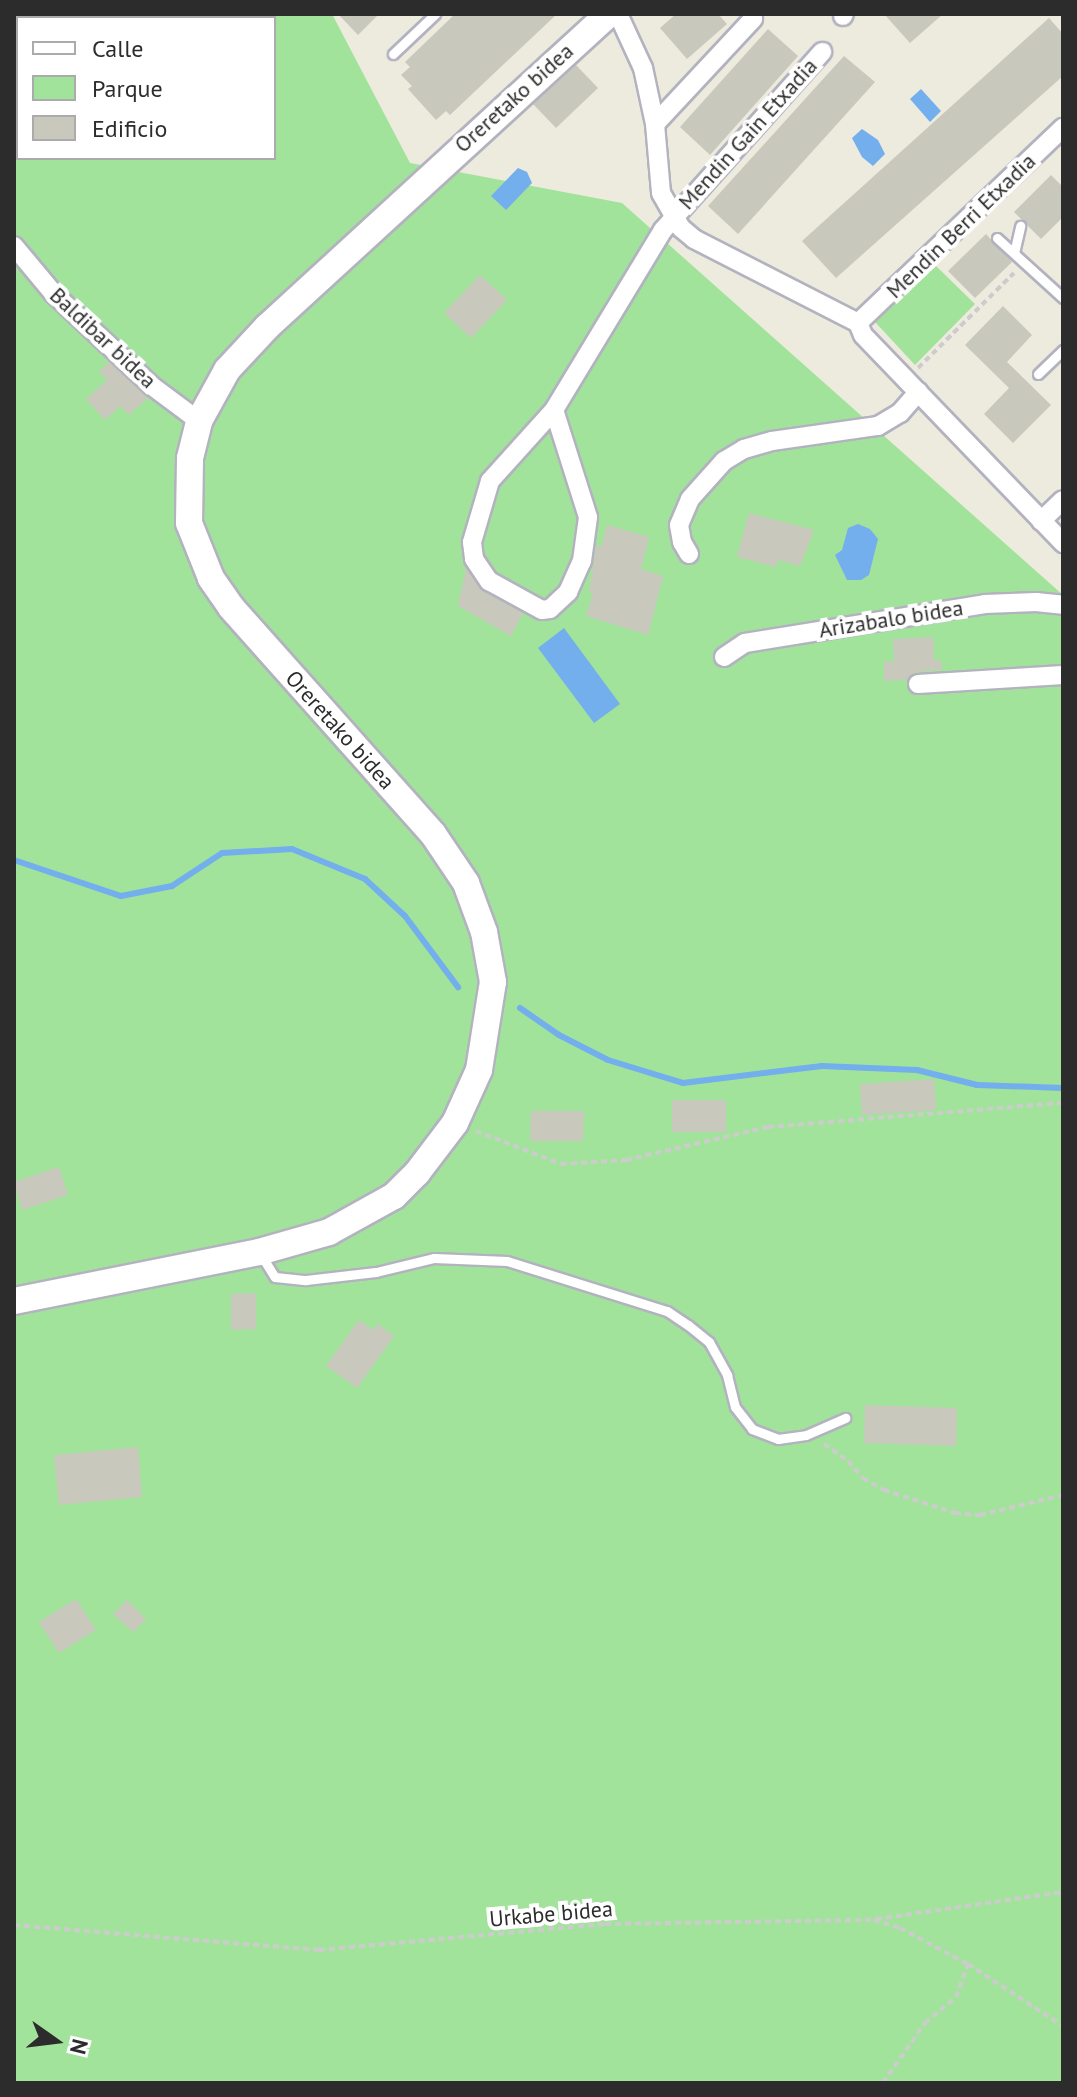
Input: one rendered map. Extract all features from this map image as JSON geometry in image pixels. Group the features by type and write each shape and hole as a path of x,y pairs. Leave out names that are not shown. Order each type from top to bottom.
{"main road":[{"name":"Oreretako bidea","path":"14,1301 259,1252 329,1232 394,1196 455,1123 479,1070 493,982 484,932 466,883 433,834 231,607 211,578 189,523 187,496 190,458 199,421 227,370 267,327 608,14"}],"street":[{"path":"618,14 643,68 655,124 661,193 673,217 694,239 858,323 863,335 1063,543"},
{"path":"655,124 753,19"},
{"name":"Mendin Gain Etxadia","path":"673,217 822,52"},
{"name":"Mendin Berri Etxadia","path":"858,323 1063,128"},
{"path":"554,410 588,517 582,561 568,592 550,609 542,610 489,581 474,559 472,542 490,481 554,410 673,217"},
{"name":"Baldibar bidea","path":"14,246 54,294 152,386 199,421"},
{"path":"689,554 682,542 679,525 703,480 724,461 744,449 772,441 878,426 900,413 912,386"},
{"path":"1041,521 1063,500"},
{"name":"Arizabalo bidea","path":"724,657 745,643 985,604 1036,602 1063,605"},
{"path":"918,684 1063,675"}],"lane":[{"path":"393,54 435,14"},
{"path":"1014,253 1020,226"},
{"path":"997,238 1061,293"},
{"path":"1038,374 1063,350"},
{"path":"259,1252 275,1277 306,1280 376,1272 434,1258 507,1261 667,1311 709,1342 727,1375 735,1407 752,1429 778,1439 806,1435 845,1418"}],"path":[{"path":"912,386 1025,263"},
{"path":"455,1123 561,1164 626,1160 768,1127 1063,1103"},
{"path":"806,1435 832,1448 863,1478 884,1490 955,1513 980,1515 1063,1495"},
{"path":"874,1920 1063,1892"},
{"name":"Urkabe bidea","path":"14,1925 319,1950 605,1924 874,1920 900,1928 968,1964 1063,2026"},
{"path":"883,2083 925,2023 956,1997 968,1964"}],"green space":[{"path":"14,14 332,14 410,163 622,203 1063,595 1063,2083 14,2083"},
{"path":"936,266 975,304 915,365 875,322"}],"water":[{"path":"921,89 941,111 930,122 910,99"},
{"path":"862,129 878,140 885,154 873,166 862,157 852,138"},
{"path":"518,168 527,172 532,183 506,210 491,196"},
{"path":"858,524 870,529 878,539 869,575 861,580 847,580 835,555 842,550 848,528"},
{"path":"564,628 620,704 594,723 538,648"}],"building":[{"path":"338,14 379,14 358,35"},
{"path":"455,14 557,14 450,115 446,111 436,120 408,89 412,86 401,75 410,67 405,62"},
{"path":"676,14 718,14 727,24 687,59 660,28"},
{"path":"884,14 943,14 910,43"},
{"path":"1049,18 1063,34 1063,76 836,278 802,241"},
{"path":"768,29 798,56 710,155 680,127"},
{"path":"844,56 875,82 738,234 708,206"},
{"path":"576,65 598,88 556,128 533,104"},
{"path":"1051,175 1063,187 1063,217 1041,239 1014,212"},
{"path":"986,234 1012,262 975,298 948,271"},
{"path":"480,275 507,300 471,338 444,313"},
{"path":"1003,306 1032,335 1007,362 1051,405 1013,443 984,414 1009,388 965,345"},
{"path":"109,362 148,398 129,415 120,406 105,420 86,399 107,380 99,371"},
{"path":"749,513 814,530 800,566 778,560 776,567 737,557"},
{"path":"607,525 649,537 641,569 663,576 648,635 586,616 593,594 589,592 596,545 601,547"},
{"path":"466,568 483,591 523,613 511,636 458,606"},
{"path":"933,637 934,660 941,660 942,670 916,672 907,680 884,681 884,662 894,661 893,639"},
{"path":"934,1079 936,1110 862,1115 860,1084"},
{"path":"672,1100 726,1100 726,1132 672,1132"},
{"path":"531,1111 584,1111 583,1141 530,1141"},
{"path":"59,1167 68,1195 22,1210 14,1182"},
{"path":"256,1293 256,1329 231,1330 231,1294"},
{"path":"359,1320 373,1330 378,1324 394,1336 357,1388 326,1366"},
{"path":"865,1405 957,1408 956,1446 864,1443"},
{"path":"138,1447 142,1497 59,1505 54,1455"},
{"path":"76,1599 96,1630 59,1653 39,1622"},
{"path":"127,1600 146,1619 133,1632 113,1614"}],"waterway":[{"path":"14,860 121,896 172,886 222,853 292,849 365,879 405,916 458,987"},
{"path":"520,1008 559,1035 608,1060 683,1083 822,1066 917,1070 977,1085 1063,1088"}]}
